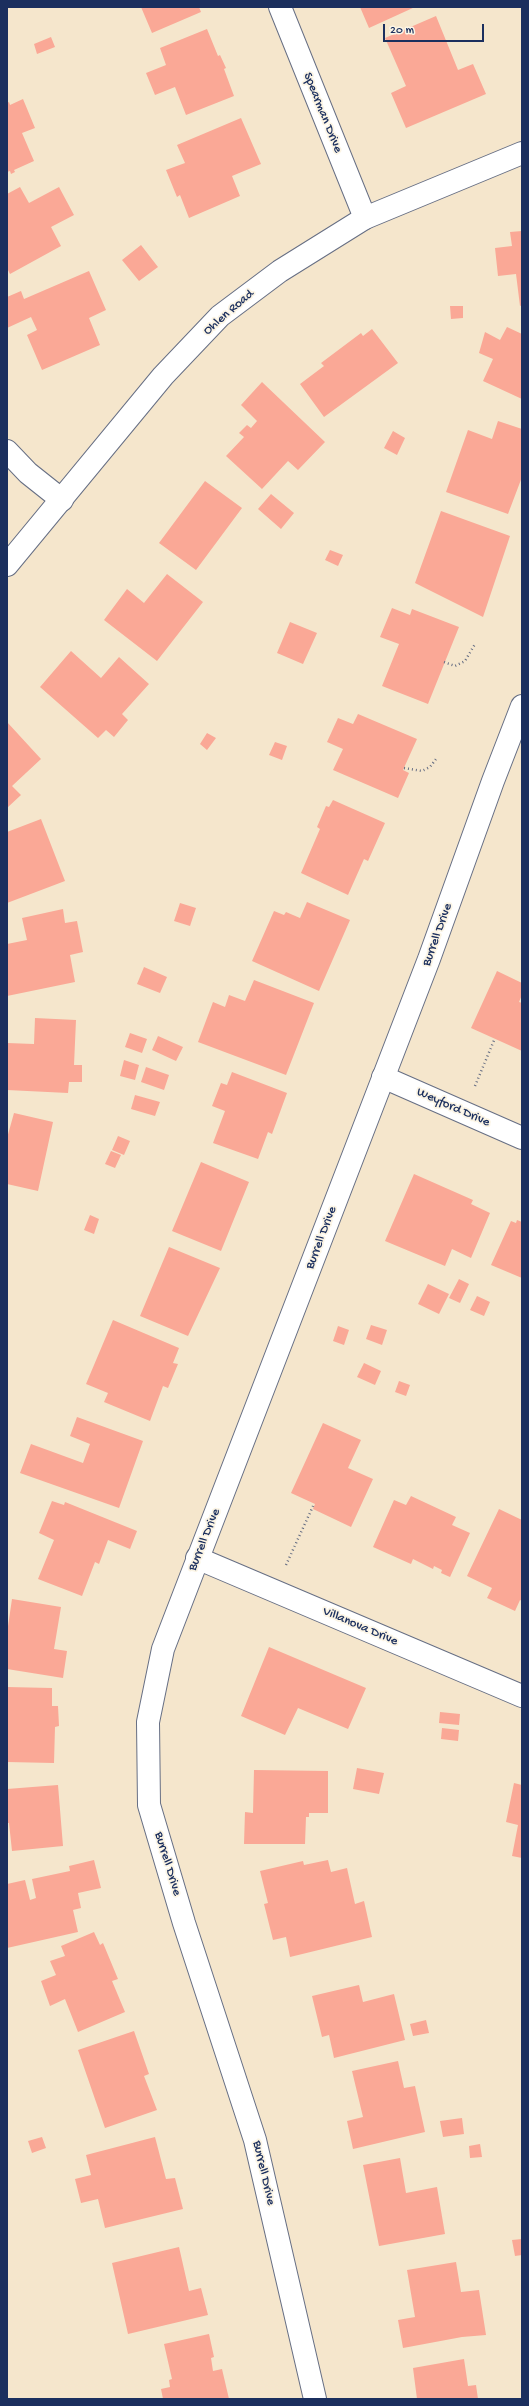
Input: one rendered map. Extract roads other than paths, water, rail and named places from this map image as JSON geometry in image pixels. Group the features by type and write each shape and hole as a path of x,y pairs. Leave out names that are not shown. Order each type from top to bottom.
{"street":[{"name":"Spearman Drive","path":"280,7 365,218"},
{"name":"Ohlen Road","path":"7,565 163,376 220,316 280,271 365,218 522,153"},
{"path":"7,451 28,473 62,500"},
{"name":"Burrell Drive","path":"314,2399 255,2140 184,1923 149,1805 148,1722 163,1649 197,1558 228,1485 383,1077 430,959 492,781 522,706"},
{"name":"Weyford Drive","path":"383,1077 522,1138"},
{"name":"Villanova Drive","path":"197,1558 522,1696"}]}
